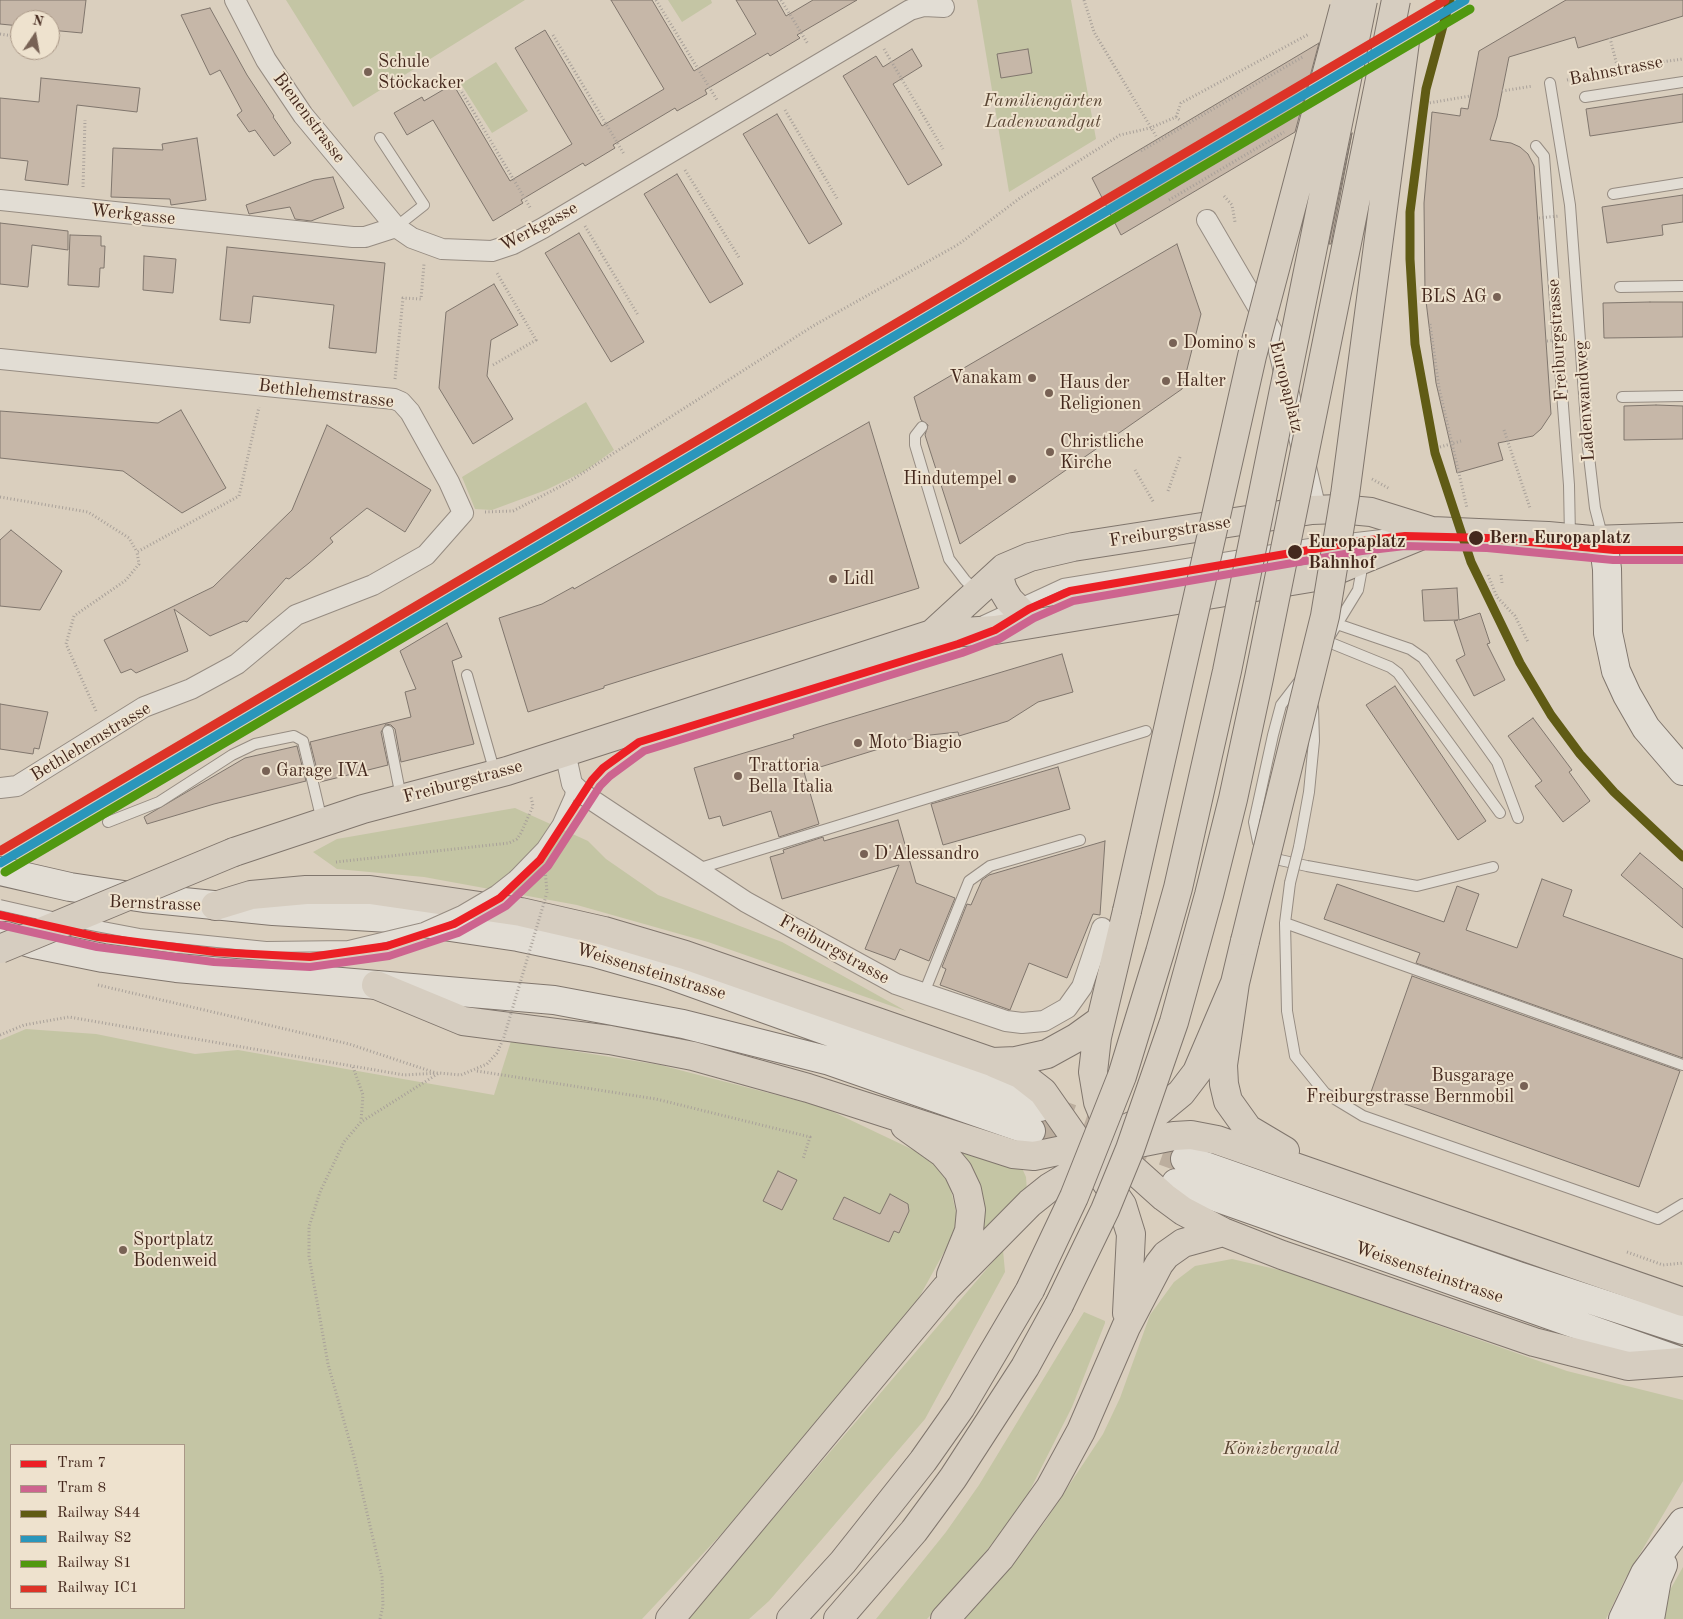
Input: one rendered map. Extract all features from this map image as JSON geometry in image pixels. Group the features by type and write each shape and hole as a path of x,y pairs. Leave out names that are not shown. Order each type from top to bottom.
{"main road":[{"path":"1346,0 1252,356 1101,1020 1094,1072 1098,1102 1114,1143 1125,1162 1164,1197 1183,1211 1223,1232 1282,1255 1534,1342 1628,1366 1683,1362"},
{"path":"791,1619 861,1541 924,1461 970,1391 1030,1290 1074,1197 1122,1076 1178,888 1227,671 1363,0"},
{"path":"838,1619 914,1530 953,1478 1015,1383 1059,1305 1097,1226 1130,1149 1174,1022 1210,895 1257,687 1396,0"},
{"path":"1327,1177 1300,1158 1279,1149 1248,1129 1228,1101 1224,1084 1223,1065 1235,983 1327,607 1346,485 1411,0"},
{"name":"Freiburgstrasse","path":"932,634 988,583 1030,557 1074,547 1316,510 1339,509 1371,512 1439,531 1603,540 1683,537"},
{"name":"Freiburgstrasse","path":"0,949 234,852 402,798 495,774 932,634 995,630 1024,615 1322,576 1361,549 1439,531"},
{"path":"1603,540 1608,569 1609,641 1616,671 1646,728 1683,771"},
{"path":"988,583 1003,590 1024,615"},
{"name":"Bernstrasse","path":"0,871 70,887 215,906"},
{"name":"Bernstrasse","path":"0,882 64,896 137,907 215,906"},
{"path":"215,906 251,895 306,890 370,890 521,912 604,931 685,954 992,1062 1020,1074 1043,1092 1122,1205 1131,1234 1126,1326"},
{"name":"Weissensteinstrasse","path":"215,906 389,918 518,937 595,953 665,973 1036,1119 830,1061 684,1024 554,1000 376,985"},
{"path":"0,934 34,944 103,958 176,968 376,985 464,1020 601,1039 693,1056 881,1110 1013,1154 1034,1156 1087,1154"},
{"path":"670,1619 946,1288 1030,1203 1087,1154 1114,1143 1181,1093 1197,1072 1235,983"},
{"path":"992,1062 1032,1059 1047,1054 1076,1038 1101,1020"},
{"path":"881,1110 943,1154 958,1171 967,1190 971,1210 968,1231 946,1288"},
{"path":"1114,1143 1191,1135 1217,1140 1677,1295"},
{"name":"Weissensteinstrasse","path":"1683,1330 1518,1276 1181,1171 1683,1362"},
{"path":"944,1619 1000,1558 1050,1488 1080,1431 1126,1326 1150,1277 1166,1255 1184,1243 1223,1232"},
{"path":"1623,1619 1645,1573 1683,1523"},
{"path":"1650,1619 1657,1578 1683,1523"}],"street":[{"name":"Bienenstrasse","path":"236,0 266,60 303,115 396,227"},
{"name":"Werkgasse","path":"0,200 353,238 365,237 396,227 412,238 442,249 492,251 513,244 575,209 773,90 917,7 944,7"},
{"name":"Europaplatz","path":"1207,220 1276,338 1316,510"},
{"name":"Bethlehemstrasse","path":"0,359 394,399 401,402 410,412 450,482 463,513 426,554 373,585 296,615 237,664 191,689 144,707 17,786 0,788"},
{"path":"565,752 572,784"},
{"name":"Freiburgstrasse","path":"572,784 583,794 746,902 797,928 885,979 1006,1021 1022,1023 1044,1021 1067,1008 1078,995 1102,928"}],"lane":[{"name":"Bahnstrasse","path":"1585,97 1683,82"},
{"name":"Ladenwandweg","path":"1550,83 1570,205 1588,448 1595,508 1603,540"},
{"path":"380,138 424,205 396,227"},
{"name":"Freiburgstrasse","path":"1536,146 1544,156 1568,476 1570,538"},
{"path":"1613,194 1683,183"},
{"path":"1620,287 1683,286"},
{"path":"1622,397 1683,396"},
{"path":"922,428 915,436 915,445 949,559 965,580 988,583"},
{"path":"1361,549 1358,590 1311,666 1281,705 1272,735 1254,822 1256,837 1263,849 1280,860 1417,886 1493,867"},
{"path":"1337,624 1410,648 1423,658 1497,762 1518,818"},
{"path":"1326,642 1398,673 1500,813"},
{"path":"1311,666 1314,741 1309,792 1290,883 1285,923 1287,1011 1295,1056 1325,1093 1364,1116 1658,1219 1683,1204"},
{"path":"467,675 495,774"},
{"path":"388,731 402,798"},
{"path":"697,869 1146,731"},
{"path":"108,822 159,802 232,755 255,744 294,736 303,741 323,822"},
{"path":"0,905 139,934 266,947 339,947 383,939 423,928 461,911 495,891 514,876 542,847 558,823 570,796 572,784"},
{"path":"924,993 969,881 990,866 1080,840"},
{"path":"1285,923 1683,1065"}],"path":[{"path":"656,0 720,107"},
{"path":"781,0 812,51"},
{"path":"1084,0 1094,32 1156,136"},
{"path":"873,31 943,149"},
{"path":"553,35 628,161"},
{"path":"1610,38 1618,69"},
{"path":"1141,151 1312,51"},
{"path":"463,513 513,511 567,483 813,326 959,244 1020,198 1113,139 1137,130 1150,128 1176,117 1181,104 1274,54"},
{"name":"Bahnstrasse","path":"1502,91 1683,59"},
{"path":"460,89 536,216"},
{"path":"773,90 838,200"},
{"path":"1416,105 1470,96"},
{"path":"1176,117 1181,121"},
{"path":"82,188 85,120"},
{"path":"673,150 740,259"},
{"path":"1169,200 1212,174"},
{"path":"1224,196 1232,206"},
{"path":"575,209 638,316"},
{"path":"1539,218 1559,216"},
{"path":"394,399 403,298 420,299 424,258"},
{"path":"493,365 536,340 497,272"},
{"path":"1430,324 1438,388 1466,503"},
{"path":"1547,341 1568,339"},
{"path":"137,552 240,496 264,386"},
{"path":"1504,430 1530,508"},
{"path":"1440,447 1461,441"},
{"path":"1168,491 1180,457"},
{"path":"1134,470 1154,503"},
{"path":"0,497 88,512 129,538 137,552 139,564 126,580 74,616 66,644 105,732"},
{"path":"1501,574 1502,582"},
{"path":"1488,575 1497,597 1516,616 1528,642"},
{"path":"335,862 509,843 517,839 521,833 533,806 531,798"},
{"path":"0,1035 24,1024 42,1020 81,1018 404,1075 461,1075 477,1070 487,1064 498,1053 546,896"},
{"path":"93,984 349,1044 439,1074"},
{"path":"353,1066 363,1095 361,1122"},
{"path":"477,1070 656,1099 810,1137 804,1159"},
{"path":"380,1619 383,1606 382,1577 354,1457 328,1364 309,1256 309,1227 320,1192 344,1142 361,1122 439,1074"},
{"path":"1626,1252 1664,1265 1683,1262"}],"green space":[{"path":"286,0 525,0 353,107"},
{"path":"668,0 711,0 712,3 682,22"},
{"name":"Familiengärten Ladenwandgut","path":"977,0 1071,0 1096,139 1009,192"},
{"path":"496,62 528,111 492,133 461,84"},
{"path":"586,402 614,450 585,471 546,490 492,510 475,509 462,477"},
{"path":"515,808 588,841 606,859 658,895 782,942 906,1011 708,942 577,905 424,877 337,869 313,852 337,839"},
{"path":"26,1029 96,1034 195,1054 238,1050 494,1095 511,1041 660,1065 823,1107 945,1165 959,1225 916,1303 726,1529 642,1619 0,1619 0,1040"},
{"path":"960,1150 1022,1168 1026,1177 1027,1192 984,1233 981,1230 957,1153"},
{"path":"1003,1250 1005,1272 925,1419 769,1601 749,1619 687,1619"},
{"name":"Könizbergwald","path":"1232,1259 1288,1272 1567,1371 1683,1400 1683,1481 1625,1579 1606,1619 964,1619 1006,1573 1044,1523 1103,1434 1120,1398 1150,1315 1174,1282 1195,1266"},
{"path":"1084,1312 1105,1321 1105,1323 1072,1407 1022,1506 960,1584 927,1619 876,1619 946,1532 979,1485"},
{"path":"1683,1567 1683,1619 1662,1619 1666,1597"}],"building":[{"path":"0,0 86,0 82,33 60,31 60,10 10,10 10,25 0,24"},
{"path":"611,0 652,0 694,71 756,34 736,0 777,0 786,16 813,0 857,0 797,35 800,38 770,56 768,53 705,90 707,94 677,111 675,108 613,145 615,148 585,166 583,163 521,200 523,203 493,221 433,120 407,135 394,113 422,97 424,101 453,84 510,181 572,144 515,48 545,30 602,126 664,89"},
{"path":"1566,0 1683,0 1683,16 1578,48 1575,37 1509,57 1497,117 1490,140 1511,143 1520,147 1528,154 1534,166 1551,414 1541,429 1533,436 1498,443 1503,460 1457,473 1436,383 1425,293 1424,203 1432,112 1460,116 1461,108 1468,109 1479,51"},
{"path":"210,8 247,75 291,143 274,156 255,130 249,132 237,115 242,111 220,70 210,75 181,15"},
{"path":"1319,43 1295,132 1121,235 1092,178"},
{"path":"912,49 922,66 893,84 942,165 908,185 843,76 876,56 883,67"},
{"path":"1028,49 1032,73 1001,78 997,54"},
{"path":"41,78 140,88 137,112 77,105 68,185 25,180 28,161 0,158 0,98 39,102"},
{"path":"1683,94 1683,122 1590,136 1586,109"},
{"path":"777,114 842,224 809,244 743,134"},
{"path":"1352,133 1331,244 1329,244"},
{"path":"197,138 206,200 171,205 170,199 111,197 113,148 163,150 162,144"},
{"path":"677,174 743,284 710,303 644,194"},
{"path":"333,177 344,208 311,221 295,219 290,207 249,214 246,205 314,180"},
{"path":"1683,195 1683,222 1662,225 1663,235 1607,243 1602,207"},
{"path":"0,223 68,231 68,250 32,245 28,287 0,284"},
{"path":"579,233 644,342 611,362 545,253"},
{"path":"70,235 101,236 101,246 105,246 104,268 100,268 99,287 68,285"},
{"name":"Haus der Religionen","path":"1177,244 1201,314 1182,389 960,544 925,435 928,425 921,420 914,397"},
{"path":"227,247 385,263 376,353 329,348 334,305 253,296 250,323 220,320"},
{"path":"144,256 176,259 173,293 143,290"},
{"path":"494,284 518,325 491,340 487,376 513,419 473,444 439,388 446,312"},
{"path":"1683,302 1683,337 1604,338 1603,303"},
{"path":"1624,406 1683,406 1683,439 1624,440"},
{"path":"181,410 226,488 182,513 123,471 0,458 0,411 158,423"},
{"path":"869,422 919,588 604,686 604,688 528,712 499,618 542,604 573,587 574,589"},
{"path":"327,425 431,490 405,532 367,508 330,538 333,542 309,563 289,579 286,578 247,622 244,621 210,636 174,609 188,651 136,673 131,669 121,673 104,640 213,587 292,510"},
{"path":"11,530 62,571 40,610 0,606 0,540"},
{"path":"1457,588 1459,620 1480,613 1490,643 1487,644 1505,680 1474,696 1456,660 1465,655 1454,621 1458,620 1424,621 1422,590"},
{"path":"447,623 462,657 452,661 474,744 401,762 395,729 391,725 386,724 381,732 388,765 320,782 310,742 411,717 405,692 416,689 400,651"},
{"path":"1062,654 1073,692 1038,702 1008,721 959,736 958,732 921,736 804,772 819,824 779,837 771,811 723,826 720,816 709,819 694,768 794,738 793,735 825,725"},
{"path":"1395,686 1486,821 1458,840 1366,705"},
{"path":"0,704 48,712 39,749 34,748 33,754 0,749"},
{"path":"1533,718 1572,770 1569,772 1590,801 1563,822 1535,786 1542,781 1508,736"},
{"path":"297,746 306,781 214,804 147,824 144,817 245,758"},
{"path":"1058,767 1070,809 943,845 931,804"},
{"path":"898,820 916,883 955,898 929,961 900,949 895,960 865,949 899,865 782,899 770,857 784,853 783,850 823,837 824,841"},
{"path":"1105,841 1100,915 1093,914 1067,978 1029,963 1010,1010 940,985 946,969 942,967 967,904 971,905 982,880 989,875"},
{"path":"1640,853 1683,889 1683,928 1621,875"},
{"path":"1542,879 1572,890 1563,916 1683,959 1683,1058 1416,963 1420,953 1324,919 1337,884 1444,922 1457,886 1479,894 1466,930 1517,948"},
{"name":"Busgarage Freiburgstrasse Bernmobil","path":"1412,976 1680,1071 1639,1187 1371,1092"},
{"path":"778,1171 797,1180 782,1210 763,1201"},
{"path":"890,1194 908,1204 909,1211 899,1233 894,1231 889,1242 833,1219 844,1197 880,1214"}],"tunnel":[{"path":"1045,1109 1185,1159"},
{"path":"1031,1131 1086,1151"}],"tram line":[{"name":"7","path":"0,915 98,937 215,952 310,957 387,946 454,924 500,898 540,860 592,780 603,768 639,742 958,644 995,630 1029,609 1070,591 1361,541 1405,536 1488,538 1614,550 1683,550"},
{"name":"8","path":"0,925 97,947 214,962 310,967 389,956 458,933 506,906 548,866 600,786 610,776 644,751 962,653 999,639 1034,618 1073,601 1362,551 1405,546 1487,548 1613,560 1683,560"}],"rail line":[{"name":"IC1","path":"0,851 1445,0"},
{"name":"S44","path":"1450,0 1426,89 1410,212 1410,259 1415,344 1435,453 1471,562 1520,663 1551,715 1580,754 1614,792 1683,857"},
{"name":"S2","path":"0,863 1465,0"},
{"name":"S1","path":"5,872 1470,9"}],"place":[{"name":"Schule Stöckacker","path":"368,72"},
{"name":"BLS AG","path":"1497,297"},
{"name":"Domino's","path":"1173,343"},
{"name":"Vanakam","path":"1032,378"},
{"name":"Halter","path":"1166,381"},
{"name":"Haus der Religionen","path":"1049,393"},
{"name":"Christliche Kirche","path":"1050,452"},
{"name":"Hindutempel","path":"1012,479"},
{"name":"Bern Europaplatz","path":"1476,538"},
{"name":"Europaplatz Bahnhof","path":"1295,552"},
{"name":"Lidl","path":"833,579"},
{"name":"Moto Biagio","path":"858,743"},
{"name":"Garage IVA","path":"266,771"},
{"name":"Trattoria Bella Italia","path":"738,776"},
{"name":"D'Alessandro","path":"864,854"},
{"name":"Busgarage Freiburgstrasse Bernmobil","path":"1524,1086"},
{"name":"Sportplatz Bodenweid","path":"123,1250"}]}
